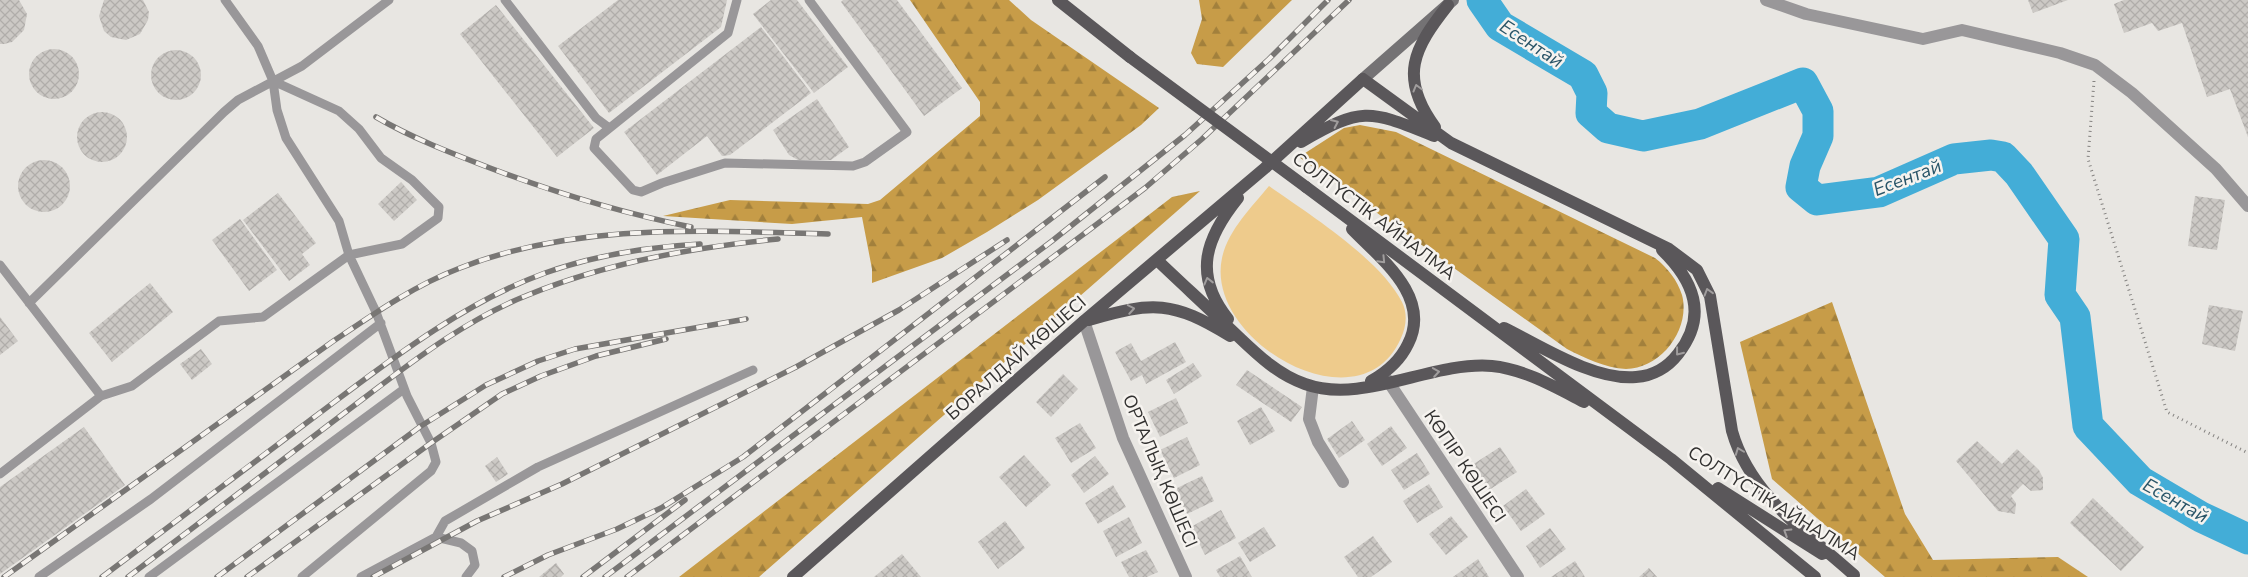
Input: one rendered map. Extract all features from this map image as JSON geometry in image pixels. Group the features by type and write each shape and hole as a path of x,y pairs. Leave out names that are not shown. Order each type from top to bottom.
{"main road":[{"name":"СОЛТҮСТІК АЙНАЛМА","path":"1058,0 1130,57 1619,421 1671,458 1856,576"},
{"path":"1253,350 1211,293 1206,274 1206,257 1210,242 1221,221 1265,168 1450,2"},
{"path":"1450,2 1426,32 1414,62 1418,92 1426,113 1439,132 1451,143"},
{"path":"1364,79 1451,143"},
{"path":"1278,156 1330,125 1361,114 1386,118 1451,143 1680,255 1697,270 1710,296 1732,431 1738,451 1749,472 1778,507 1856,576"},
{"name":"БОРАЛДАЙ КӨШЕСІ","path":"793,577 1084,321 1265,168"},
{"path":"1324,200 1393,271 1413,303 1416,314 1412,337 1386,378"},
{"path":"1477,315 1579,365 1601,373 1635,378 1660,370 1674,359 1686,344 1694,326 1695,307 1690,289 1672,260 1646,238"},
{"path":"1157,260 1253,350 1282,373 1313,387 1353,389 1386,378 1474,366 1493,366 1526,375 1619,421"},
{"path":"1084,321 1138,307 1170,307 1199,319 1253,350"},
{"name":"СОЛТҮСТІК АЙНАЛМА","path":"1671,458 1815,577"}],"street":[{"path":"1766,0 1806,14 1923,39 1962,30 2060,53 2095,65 2132,93 2209,162 2248,206"},
{"name":"ОРТАЛЫҚ КӨШЕСІ","path":"1084,321 1123,438 1186,577"},
{"name":"КӨПІР КӨШЕСІ","path":"1386,378 1518,577"},
{"path":"1313,387 1309,419 1318,442 1343,482"}],"lane":[{"path":"225,0 258,46 273,82 277,110 286,138 339,221 349,255 381,323 404,389 420,426 431,443 436,462 431,471 302,577"},
{"path":"28,303 238,100 302,66 389,0"},
{"path":"505,0 596,118 608,128"},
{"path":"737,0 728,33 596,139 594,148 633,190 641,192 662,183 725,164 853,166 865,162 907,132 809,0"},
{"path":"0,474 102,396 132,386 219,321 263,317 349,255 402,244 438,218 439,206 412,180 381,158 359,129 339,111 273,82"},
{"path":"0,265 102,396"},
{"path":"39,577 151,499 381,323"},
{"path":"361,577 436,537 445,521 538,467 753,370"},
{"path":"149,577 404,389"},
{"path":"436,537 461,543 472,550 475,565 466,577"}],"path":[{"path":"2095,65 2088,159 2167,412 2248,453"}],"shaded area":[{"path":"1269,186 1342,238 1378,270 1392,286 1404,307 1405,325 1401,338 1381,365 1354,376 1322,375 1290,364 1260,344 1237,319 1223,289 1222,258 1229,238 1235,228"}],"green space":[{"path":"910,0 1009,0 1031,20 1159,108 1141,125 1038,200 987,232 942,258 872,283 872,269 862,217 792,224 663,216 730,200 868,204 880,200 980,116 980,102"},
{"path":"1199,0 1292,0 1223,67 1197,64 1191,53 1202,19"},
{"path":"1360,125 1396,132 1655,258 1672,275 1682,295 1684,308 1682,321 1670,345 1651,362 1639,367 1626,369 1603,365 1567,349 1299,157 1344,128"},
{"path":"1200,191 759,577 679,577 1172,197"},
{"path":"1832,302 1905,514 1933,560 2058,557 2088,577 1885,577 1772,479 1740,342"}],"building":[{"path":"0,0 19,0 27,14 24,30 12,42 4,44 0,44"},
{"path":"104,0 143,0 149,12 148,20 140,34 126,40 111,37 104,31 99,16"},
{"path":"618,0 727,0 721,27 609,113 558,46"},
{"path":"771,0 797,0 848,67 814,93 753,14"},
{"path":"843,0 897,0 962,88 924,116 841,2"},
{"path":"2028,0 2068,0 2033,13"},
{"path":"2124,0 2248,0 2248,137 2230,89 2207,97 2182,23 2158,31 2152,23 2124,33 2114,4"},
{"path":"496,5 594,128 557,157 460,34"},
{"path":"761,27 811,93 730,155 722,156 707,136 657,175 624,132"},
{"path":"54,49 72,56 79,74 72,92 54,99 36,92 29,74 36,56"},
{"path":"176,50 185,52 196,61 201,75 199,84 190,95 176,100 167,98 156,89 151,75 153,66 162,55"},
{"path":"817,99 849,147 831,160 798,160 789,155 773,130"},
{"path":"102,112 112,114 120,119 125,127 127,137 125,147 120,155 112,160 102,162 92,160 84,155 79,147 77,137 79,127 84,119 92,114"},
{"path":"39,160 49,160 58,164 66,172 70,186 66,200 58,208 49,212 39,212 30,208 22,200 18,191 18,181 22,172 30,164"},
{"path":"401,182 417,200 394,221 378,204"},
{"path":"278,193 316,243 302,254 310,265 289,281 243,220"},
{"path":"2195,196 2225,200 2217,250 2188,246"},
{"path":"240,219 277,270 249,291 212,240"},
{"path":"150,283 173,312 112,362 89,333"},
{"path":"2209,305 2243,311 2235,351 2202,344"},
{"path":"0,317 18,341 0,355"},
{"path":"1175,342 1186,362 1146,384 1142,375 1131,381 1115,352 1131,343 1141,361"},
{"path":"201,349 212,364 192,380 180,364"},
{"path":"1193,363 1202,376 1174,394 1166,380"},
{"path":"1247,370 1302,407 1291,422 1236,385"},
{"path":"1063,374 1078,389 1051,417 1036,402"},
{"path":"1176,398 1188,423 1160,437 1148,412"},
{"path":"1261,407 1275,431 1250,445 1237,421"},
{"path":"1352,421 1365,440 1339,458 1327,439"},
{"path":"1080,423 1096,448 1071,463 1055,438"},
{"path":"1391,426 1407,448 1382,466 1367,444"},
{"path":"84,427 125,485 0,574 0,487"},
{"path":"1187,437 1200,465 1174,478 1160,450"},
{"path":"1977,441 2002,464 2017,449 2039,470 2043,478 2043,490 2031,491 2023,484 2011,496 2016,503 2015,514 1998,511 1956,461"},
{"path":"1500,447 1517,472 1489,490 1472,465"},
{"path":"1417,453 1430,474 1404,490 1391,470"},
{"path":"1024,455 1051,485 1026,507 999,477"},
{"path":"1095,456 1109,474 1084,493 1071,475"},
{"path":"497,457 508,474 496,482 485,466"},
{"path":"1202,476 1214,501 1187,514 1175,489"},
{"path":"1429,484 1443,507 1417,523 1403,501"},
{"path":"1113,485 1126,507 1098,524 1085,503"},
{"path":"1526,489 1545,514 1521,531 1503,506"},
{"path":"2093,498 2144,547 2121,571 2070,523"},
{"path":"1221,510 1236,538 1205,555 1191,527"},
{"path":"1451,516 1468,537 1446,555 1429,534"},
{"path":"1129,517 1142,543 1116,557 1103,531"},
{"path":"1005,521 1025,548 998,569 978,542"},
{"path":"1264,527 1276,546 1250,562 1238,543"},
{"path":"1550,528 1566,549 1540,568 1526,546"},
{"path":"1373,536 1392,562 1371,577 1358,577 1344,557"},
{"path":"1146,550 1158,572 1147,577 1129,577 1121,562"},
{"path":"902,554 921,577 874,577"},
{"path":"1240,556 1252,577 1220,577 1216,570"},
{"path":"1478,559 1489,577 1453,577"},
{"path":"1575,561 1585,577 1551,577"},
{"path":"556,563 564,574 561,577 539,577"},
{"path":"1649,568 1657,577 1639,577"}],"waterway":[{"name":"Есентай","path":"1482,0 1500,26 1583,75 1592,93 1591,113 1608,128 1643,136 1700,124 1803,83 1818,111 1818,136 1805,166 1801,187 1817,200 1879,192 1954,159 1991,155 2003,157 2019,174 2064,239 2060,295 2075,317 2088,426 2140,481 2201,517 2248,539"}],"railway":[{"path":"605,577 1052,241 1185,135 1269,59 1328,0"},
{"path":"627,577 1145,188 1202,139 1349,0"},
{"path":"376,117 432,145 540,186 614,209 691,227"},
{"path":"504,577 548,555 617,529 661,508 743,457 1105,177"},
{"path":"4,577 332,342 409,292 443,275 504,253 549,243 595,236 688,231 828,234"},
{"path":"128,577 407,366 453,334 502,306 558,284 619,265 683,252 778,239"},
{"path":"373,577 477,521 562,484 796,367 899,310 1007,240"},
{"path":"102,577 368,377 424,337 483,301 545,273 583,261 661,247 700,244"},
{"path":"217,577 421,426 486,385 538,361 575,349 746,319"},
{"path":"247,577 431,443 502,394 541,376 596,356 666,339"},
{"path":"583,577 685,500"}]}
